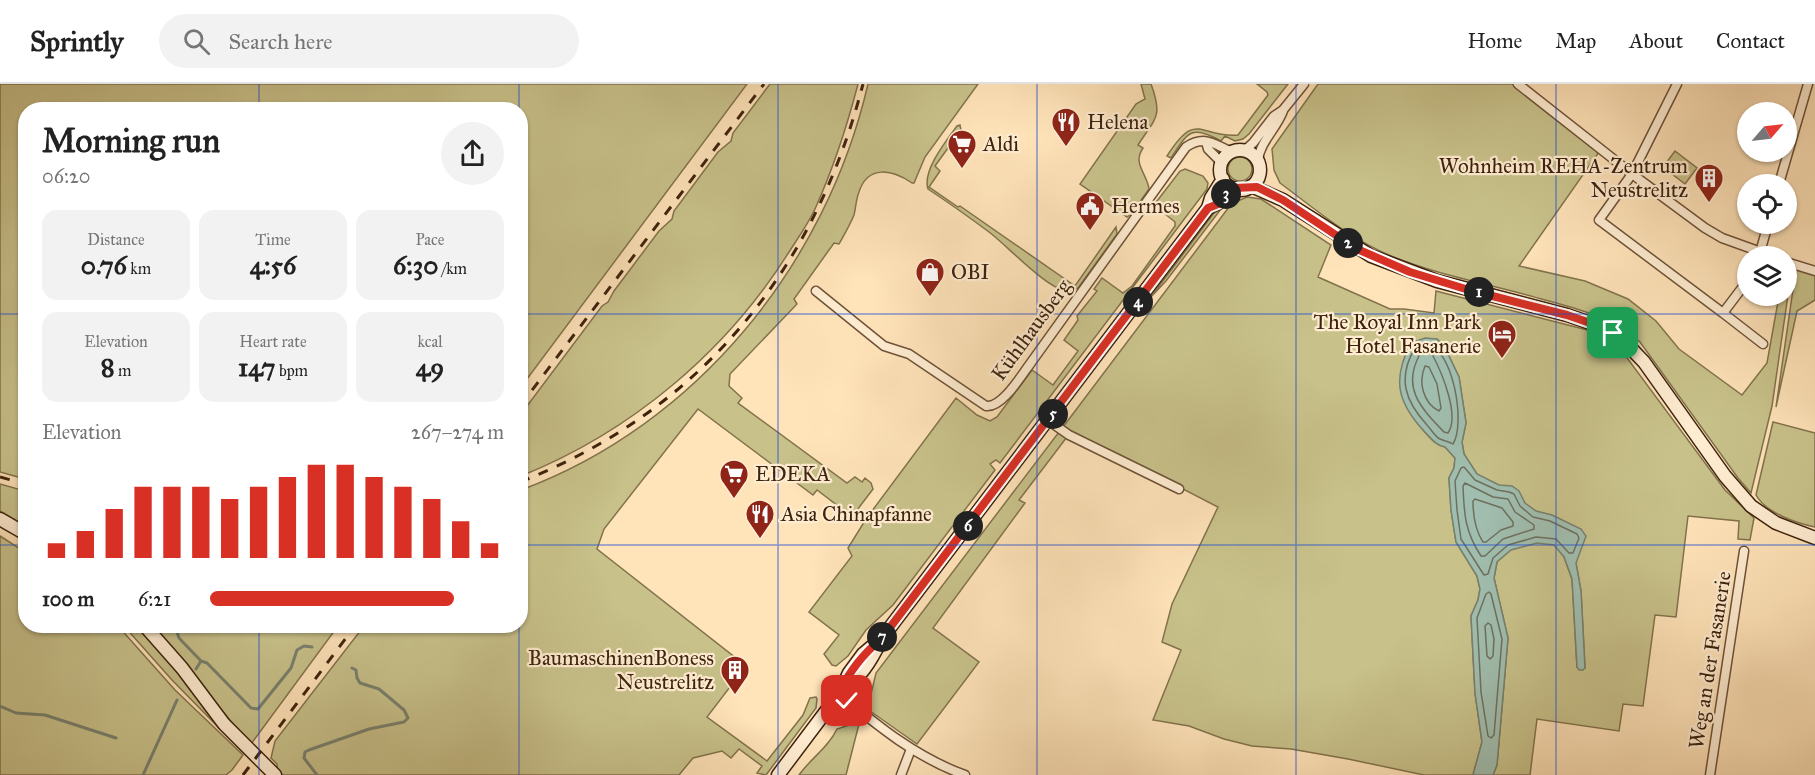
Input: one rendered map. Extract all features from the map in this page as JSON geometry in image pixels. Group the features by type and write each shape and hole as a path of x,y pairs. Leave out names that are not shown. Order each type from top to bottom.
{"main road":[{"path":"1239,151 1252,154 1258,160 1260,173 1257,181 1251,186 1244,189 1234,188 1223,179 1222,163 1226,157 1239,151"},
{"path":"1260,173 1283,200"},
{"path":"778,775 838,694 852,668 863,654 882,638 1208,208 1211,198 1223,179"},
{"path":"1251,186 1283,200 1357,249 1375,258 1437,280 1567,315 1613,333 1644,362 1725,476 1752,506 1776,523 1815,538"},
{"path":"1208,208 1218,204 1234,188"},
{"path":"0,519 18,529"},
{"path":"151,633 182,668 224,724 275,775"}],"street":[{"path":"1222,163 1208,149 1206,142 1213,141 1239,151 1253,143 1304,84"},
{"path":"1518,84 1705,228 1740,246"},
{"path":"1677,84 1632,174 1599,220 1763,344"},
{"path":"1782,174 1808,84"},
{"path":"1258,160 1261,149 1280,120 1283,110"},
{"name":"Kühlhausberg","path":"816,291 884,346 909,354 986,406 994,405 1004,397 1030,364 1181,152 1197,141 1206,142"},
{"path":"1797,265 1815,271"},
{"path":"1723,313 1737,295"},
{"path":"1048,421 1069,435 1179,489"},
{"name":"Weg an der Fasanerie","path":"1710,775 1744,551"},
{"path":"838,694 911,749 939,765 964,775"},
{"path":"901,775 911,749"}],"shaded area":[{"path":"0,84 747,84 528,378 528,102 18,102 18,477 0,472"},
{"path":"770,84 858,84 828,178 815,209 764,289 736,323 673,385 638,412 562,458 528,473 528,405 602,306 608,302 659,231 672,219 674,211 718,152 731,141 733,133"},
{"path":"868,84 978,84 925,157 914,183 897,175 882,172 868,177 858,195 854,215 839,244 834,243 794,299 797,304 730,374 729,386 742,398 738,403 847,483 855,477 862,482 865,478 871,483 873,489 848,522 835,511 838,506 817,490 813,495 698,409 604,529 597,549 746,666 707,717 767,761 803,715 810,698 816,697 816,708 766,775 757,773 762,766 739,749 731,758 722,751 693,758 679,775 283,775 271,758 275,741 359,633 528,633 528,487 584,461 643,425 697,381 744,330 786,275 821,215 848,151"},
{"path":"1141,84 1151,84 1157,104 1156,116 1138,145 1143,148 1139,159 1149,189 1127,217 1080,184 1136,104 1145,99"},
{"path":"1257,84 1288,84 1243,139 1235,141 1225,136 1221,141 1203,133 1191,133 1171,158 1167,156 1185,133 1192,129 1238,135 1268,95"},
{"path":"1318,84 1512,84 1599,152 1519,266 1585,281 1628,299 1656,321 1679,349 1742,395 1767,363 1777,306 1786,306 1772,406 1751,493 1640,342 1630,334 1583,311 1448,275 1376,249 1347,232 1280,183 1274,170 1272,149"},
{"path":"960,125 961,130 935,166 940,171 929,187 1075,286 1116,227 1117,234 1078,288 1070,292 1051,284 989,232 928,189 928,174 936,156"},
{"path":"1675,151 1697,168 1685,184 1663,167"},
{"path":"1240,157 1245,158 1251,164 1251,174 1245,180 1240,181 1235,180 1229,174 1228,169 1229,164 1235,158"},
{"path":"1185,169 1203,176 1208,183 1207,189 1000,463 996,460 990,464 995,470 893,605 866,630 848,656 836,666 832,665 824,654 839,635 809,612 852,556 848,548 866,519 956,398 977,415 990,421 997,417 1032,370 1053,385 1078,351 1064,340 1078,320 1077,316 1097,291 1094,289 1102,278 1123,293 1132,286 1175,226 1175,222 1154,205 1180,171"},
{"path":"1247,197 1261,199 1331,245 1318,277 1390,309 1434,313 1436,291 1595,332 1619,347 1725,490 1754,518 1750,540 1738,539 1739,521 1688,516 1676,617 1655,615 1643,706 1623,704 1619,731 1537,719 1530,775 1493,775 1497,765 1508,638 1494,578 1497,562 1477,474 1464,454 1462,442 1466,423 1459,377 1445,348 1437,339 1411,343 1405,355 1400,378 1403,399 1415,420 1433,441 1445,447 1455,458 1454,468 1449,478 1456,542 1477,576 1480,589 1471,616 1475,693 1482,742 1473,775 1424,775 1291,749 1252,746 1224,739 1189,726 1153,720 1181,650 1162,642 1172,604 1218,507 1063,427 1233,203","holes":["1564,557 1576,563 1581,591 1585,668 1577,667 1572,579"]},
{"path":"1223,201 1224,205 1166,281 1150,298"},
{"path":"1797,269 1815,275 1815,300 1797,311 1776,407 1791,306 1797,306"},
{"path":"1773,422 1815,433 1815,527 1774,512 1756,495"},
{"path":"1059,432 1067,437 1019,500 1025,503 933,628 979,662 917,744 870,711 876,673"},
{"path":"0,484 18,489 18,522 0,511"},
{"path":"0,536 18,548 18,633 124,633 175,690 243,755 226,775 0,775"},
{"path":"130,633 143,633 176,670 223,732"},
{"path":"159,633 333,633 251,744"},
{"path":"855,723 859,724 846,775 799,775 829,742 837,729"}],"water":[{"path":"1425,338 1437,339 1445,348 1459,377 1466,423 1462,442 1464,454 1477,474 1499,485 1512,486 1519,491 1525,503 1536,511 1552,515 1581,529 1586,536 1576,563 1581,591 1585,668 1583,670 1577,667 1572,579 1564,557 1554,545 1537,543 1511,550 1497,562 1494,578 1508,638 1497,765 1493,775 1473,775 1482,742 1475,693 1471,616 1480,589 1477,576 1456,542 1449,478 1454,468 1455,458 1445,447 1433,441 1415,420 1400,390 1401,368 1411,343"}],"waterway":[{"path":"177,633 179,638 201,661"},
{"path":"196,669 201,661 207,663 251,708 258,709 291,668 297,650 304,646 312,647"},
{"path":"317,775 304,758 305,752 369,729 404,722 408,718 404,710 379,689 360,683 356,670 352,668"},
{"path":"143,775 177,700"},
{"path":"0,706 16,713 45,715 116,738"}],"railway":[{"path":"528,395 764,84"},
{"path":"528,478 585,452 643,416 695,374 741,326 781,273 815,215 842,152 863,84"},
{"path":"0,477 18,482"},
{"path":"243,775 350,633"}],"place":[{"name":"Helena","path":"1066,148"},
{"name":"Aldi","path":"962,170"},
{"name":"Wohnheim REHA-Zentrum Neustrelitz","path":"1709,204"},
{"name":"Hermes","path":"1090,232"},
{"name":"OBI","path":"930,298"},
{"name":"The Royal Inn Park Hotel Fasanerie","path":"1502,360"},
{"name":"EDEKA","path":"734,500"},
{"name":"Asia Chinapfanne","path":"760,540"},
{"name":"BaumaschinenBoness Neustrelitz","path":"735,696"}],"route":[{"path":"847,701 838,694 849,673 863,654 882,638 1208,208 1218,204 1234,188 1257,187 1283,200 1357,249 1410,272 1567,315 1613,333"}]}
